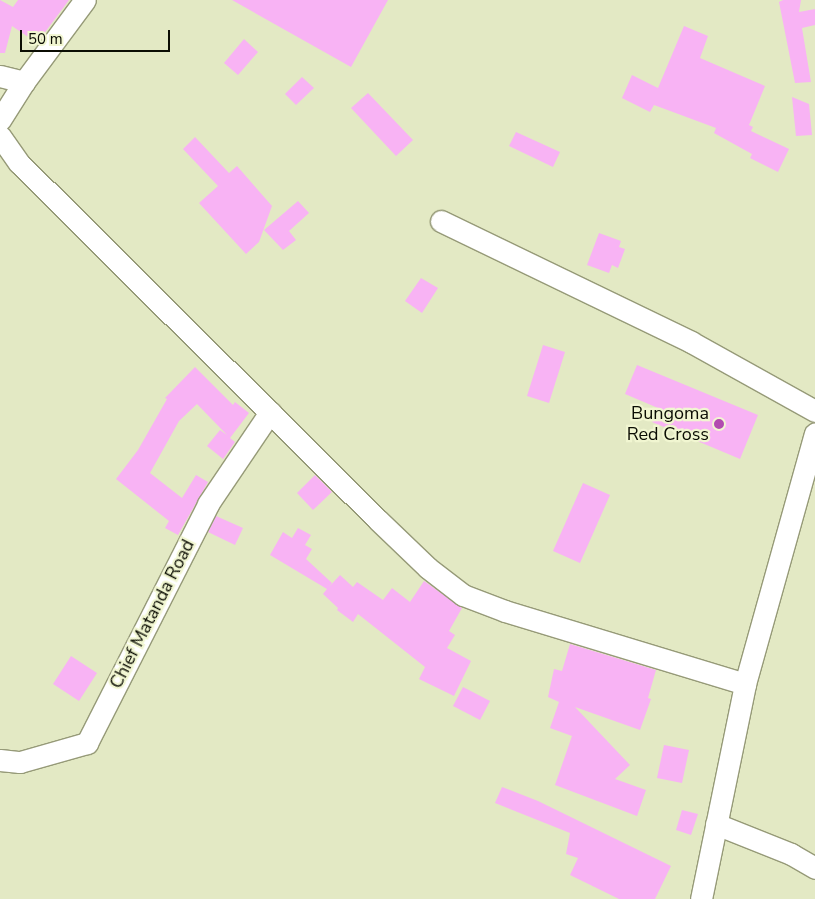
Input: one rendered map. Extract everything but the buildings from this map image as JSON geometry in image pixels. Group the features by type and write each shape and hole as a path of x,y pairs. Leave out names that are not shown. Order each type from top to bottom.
{"street":[{"path":"0,120 24,82 85,0"},
{"path":"0,76 24,82"},
{"path":"0,136 19,163 270,412 428,568 463,595 505,611 745,684"},
{"path":"441,221 691,342 815,411"},
{"name":"Chief Matanda Road","path":"0,760 20,762 87,743 208,504 270,412"},
{"path":"701,899 745,684 815,434"},
{"path":"716,824 791,854 815,868"}],"place":[{"name":"Bungoma Red Cross","path":"719,424"}]}
